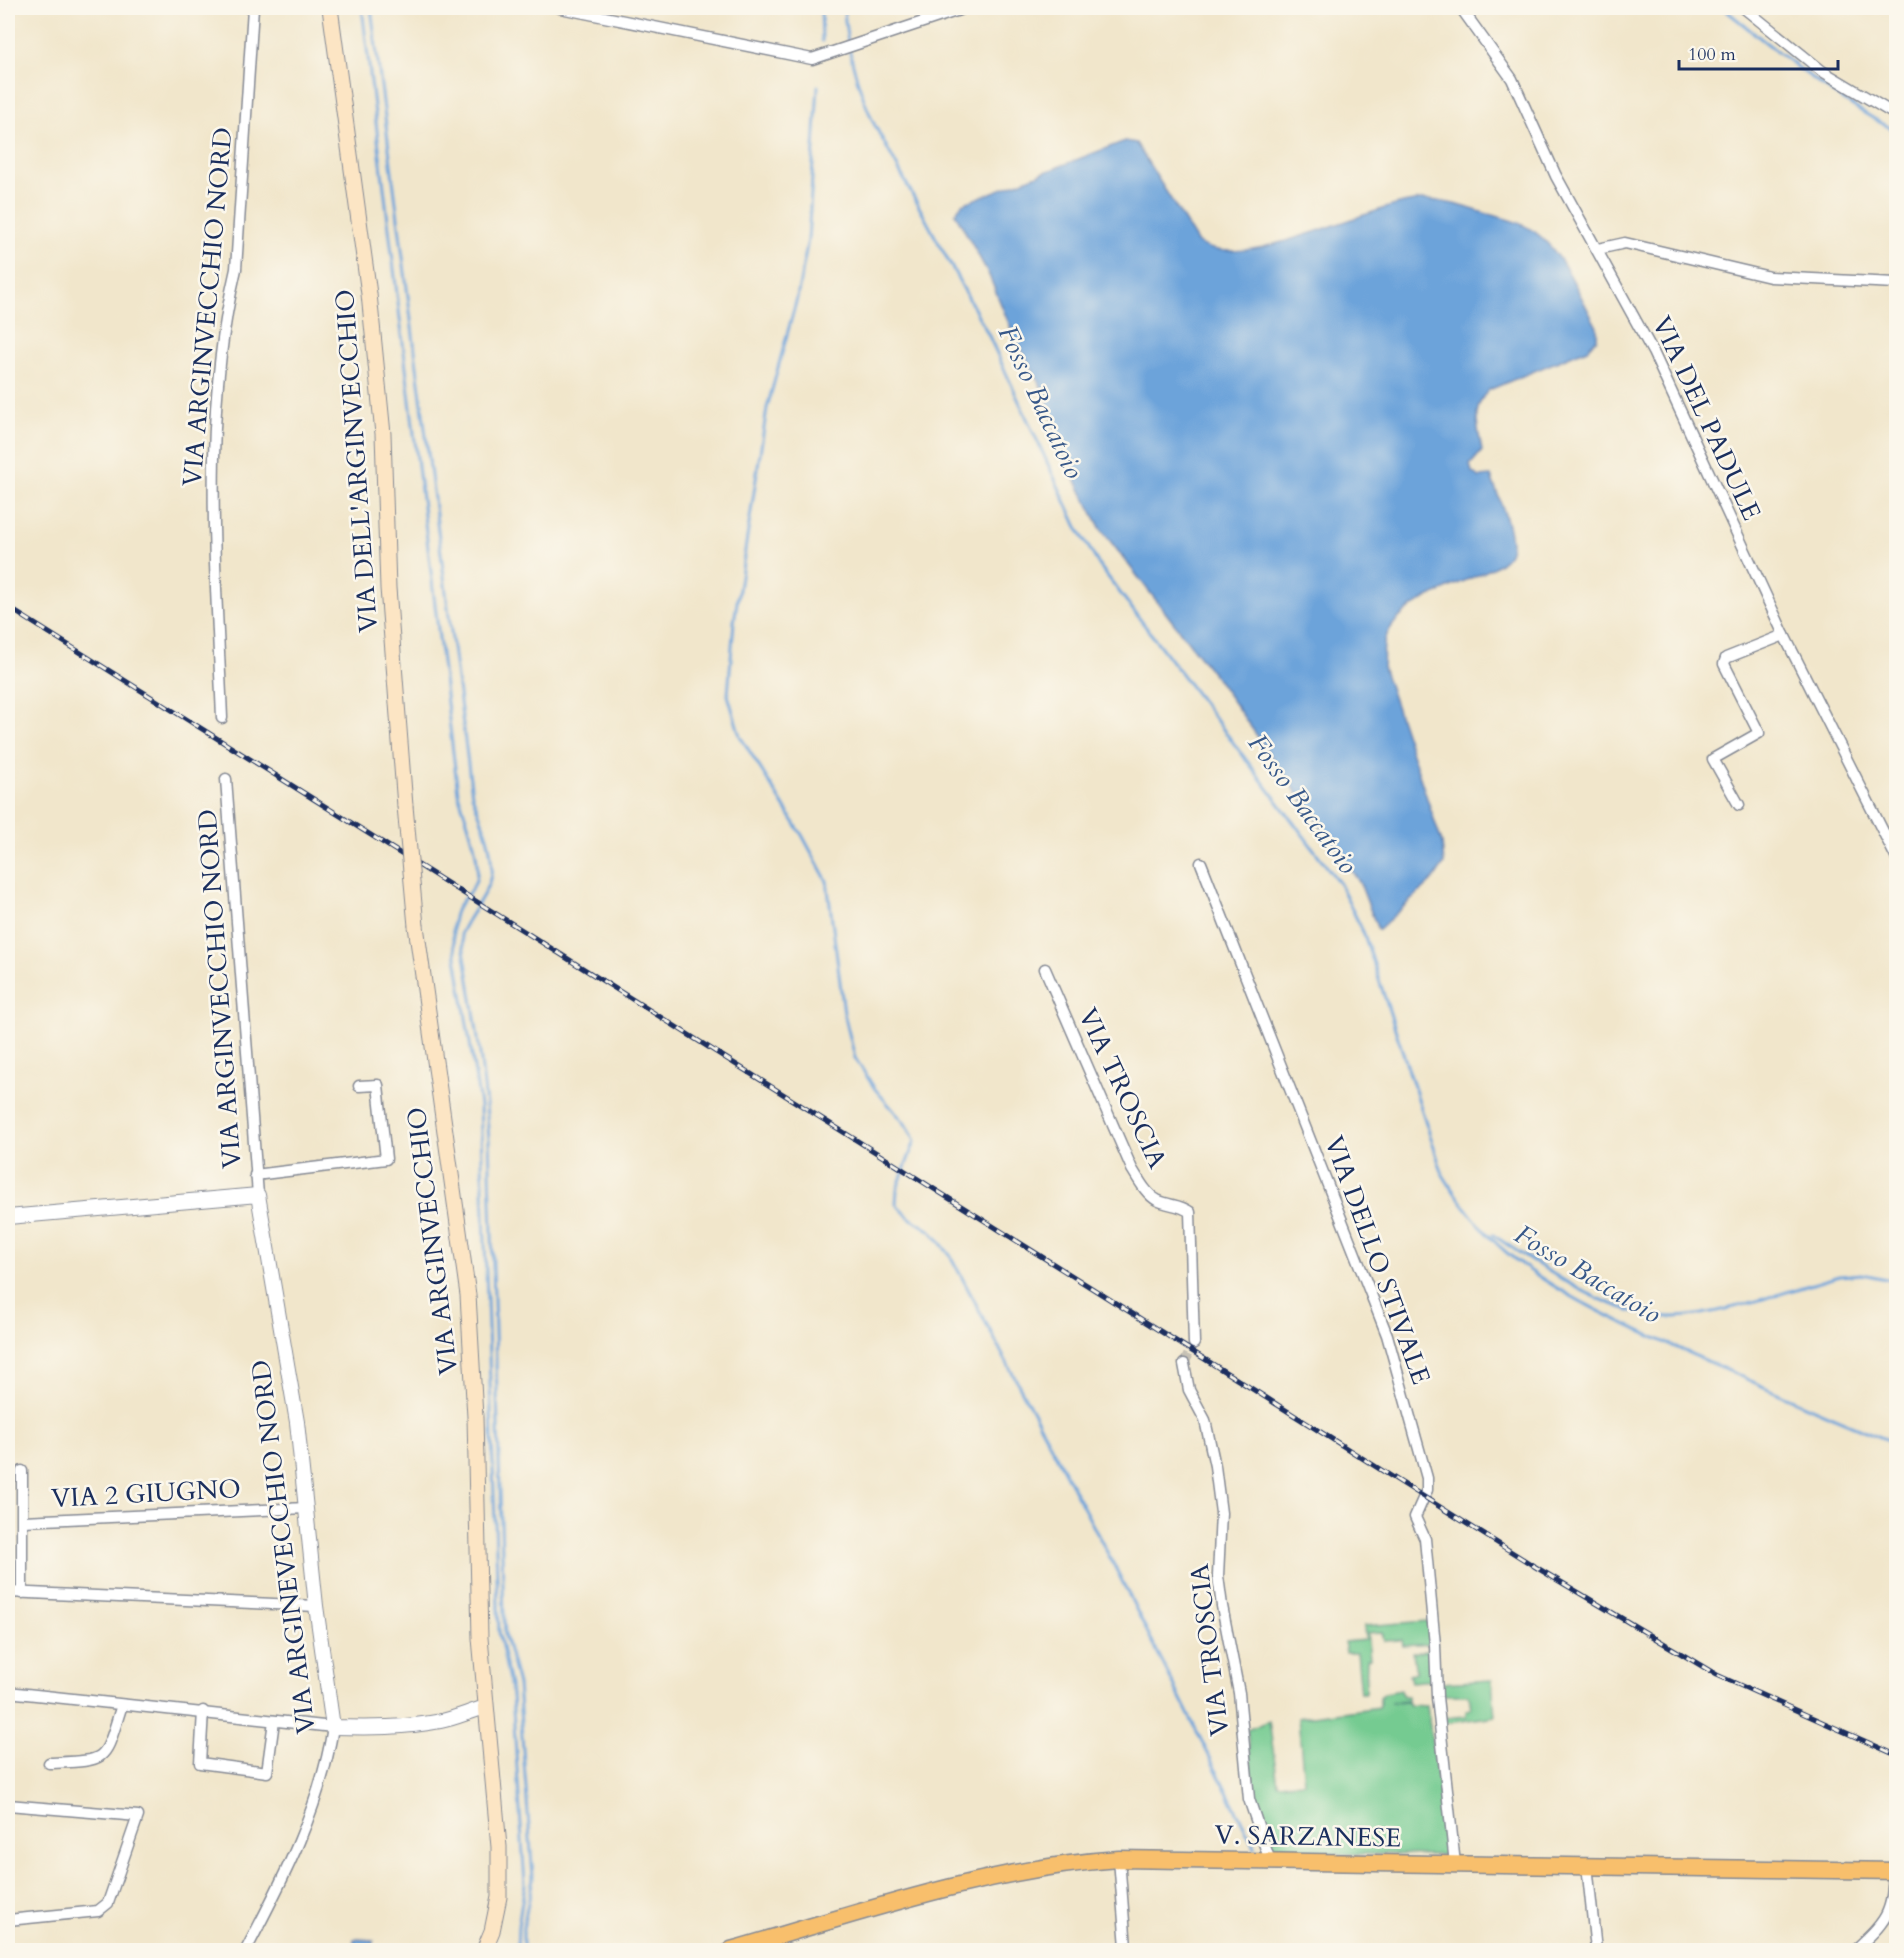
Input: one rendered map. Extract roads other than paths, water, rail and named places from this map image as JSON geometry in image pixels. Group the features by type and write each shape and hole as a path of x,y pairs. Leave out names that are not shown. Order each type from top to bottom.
{"main road":[{"name":"VIA DELL'ARGINVECCHIO","path":"330,8 369,294 383,434 388,588 405,806"},
{"name":"VIA ARGINVECCHIO","path":"405,806 416,926 468,1295 475,1417 480,1638 499,1847 499,1897 492,1931 484,1950"},
{"name":"V. SARZANESE","path":"730,1950 1018,1872 1077,1862 1119,1859 1895,1871"}],"street":[{"name":"VIA ARGINVECCHIO NORD","path":"222,718 213,479 218,378 226,308 236,269 253,8"},
{"path":"560,8 805,59 860,44 965,8"},
{"name":"VIA DEL PADULE","path":"1461,8 1512,80 1556,176 1653,352 1784,636 1896,857"},
{"path":"1744,8 1822,71 1896,115"},
{"path":"1598,249 1625,243 1770,277 1896,283"},
{"path":"1739,805 1713,759 1759,733 1724,663 1726,658 1784,636"},
{"name":"VIA ARGINVECCHIO NORD","path":"226,779 258,1195"},
{"name":"VIA DELLO STIVALE","path":"1201,863 1387,1335 1427,1479 1427,1490 1415,1517 1425,1539 1436,1645 1437,1698 1455,1864"},
{"name":"VIA TROSCIA","path":"1045,969 1132,1169 1148,1192 1158,1200 1182,1206 1190,1212 1194,1343"},
{"path":"255,1175 386,1159 378,1085 359,1086"},
{"path":"8,1217 258,1195"},
{"name":"VIA ARGINEVECCHIO NORD","path":"246,1950 288,1868 329,1757 333,1727 316,1606 297,1422 258,1195"},
{"name":"VIA TROSCIA","path":"1184,1364 1189,1390 1205,1420 1215,1466 1221,1513 1219,1586 1239,1693 1249,1799 1270,1861"},
{"name":"VIA 2 GIUGNO","path":"22,1471 22,1593"},
{"name":"VIA 2 GIUGNO","path":"22,1521 306,1508"},
{"path":"8,1592 316,1606"},
{"path":"8,1692 122,1705 203,1711 333,1727 411,1726 442,1721 486,1707"},
{"path":"49,1763 94,1761 104,1755 122,1705"},
{"path":"203,1711 200,1763 267,1772 274,1721"},
{"path":"8,1805 138,1816 108,1903 98,1911 8,1920"},
{"path":"1119,1859 1124,1936 1126,1947 1135,1950"},
{"path":"1587,1865 1596,1950"},
{"path":"1855,1950 1888,1915 1894,1893 1895,1871"}],"water":[{"path":"1125,141 1136,143 1198,243 1218,250 1244,250 1306,235 1397,205 1421,200 1447,202 1513,221 1535,232 1556,253 1597,327 1597,339 1587,349 1489,390 1483,397 1477,411 1477,426 1482,451 1470,465 1472,472 1479,477 1491,476 1508,524 1510,551 1503,561 1489,570 1427,598 1407,611 1392,626 1384,644 1383,667 1442,843 1444,864 1434,879 1378,930 1360,883 1347,864 1220,683 1101,529 1066,462 1045,394 1012,331 988,273 955,213 962,204"},
{"path":"354,1939 374,1940 373,1950 353,1950"}],"waterway":[{"path":"362,8 458,793 477,860 476,880 455,914 453,938 480,1105 499,1632 512,1695 525,1884 518,1926 517,1950"},
{"path":"371,8 472,795 488,840 492,864 488,885 461,933 478,1036 489,1140 505,1635 518,1685 533,1878 523,1928 523,1950"},
{"path":"821,8 822,41"},
{"name":"Fosso Baccatoio","path":"844,8 853,66 873,122 988,334 1077,527 1099,565 1340,884 1364,934 1443,1175 1464,1206 1488,1235 1506,1252 1551,1285 1657,1339 1896,1443"},
{"path":"1723,8 1828,89 1896,131"},
{"path":"818,86 808,240 797,298 767,408 734,622 728,695 740,736 802,835 827,881 844,1013 855,1058 875,1089 907,1126 915,1141 897,1189 896,1204 910,1218 931,1231 950,1255 1117,1571 1255,1848"},
{"path":"1493,1235 1556,1276 1603,1301 1627,1310 1651,1315 1675,1317 1715,1312 1840,1276 1862,1274 1896,1281"}],"tunnel":[{"path":"1184,1364 1194,1343"}],"railway":[{"path":"8,607 1534,1566 1717,1675 1896,1755"}]}
